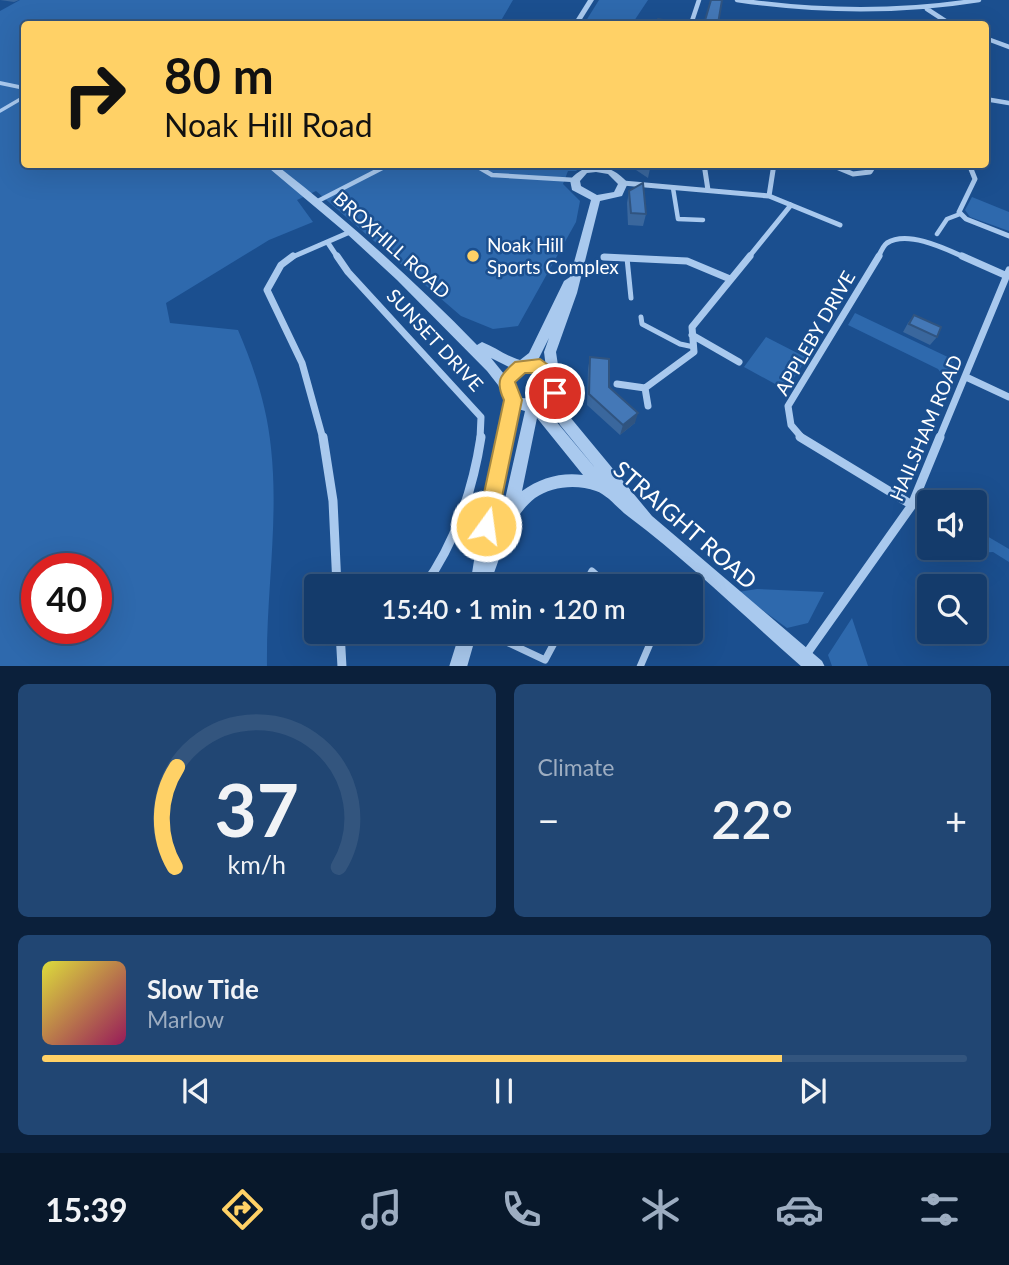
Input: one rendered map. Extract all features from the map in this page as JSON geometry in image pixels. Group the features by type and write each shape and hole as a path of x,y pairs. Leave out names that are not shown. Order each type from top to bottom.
{"street":[{"path":"578,21 591,0"},
{"path":"692,21 699,0"},
{"path":"737,0 793,8 854,12 927,9 975,0"},
{"path":"792,0 793,8"},
{"path":"927,9 945,21"},
{"path":"989,39 1009,47"},
{"path":"0,83 21,87"},
{"path":"989,100 1009,103"},
{"name":"BROXHILL ROAD","path":"273,168 316,202 456,329 495,368 510,393"},
{"path":"594,168 575,180 576,188 583,194 596,199 618,194 623,183"},
{"path":"599,168 611,172 623,183 769,196 840,225"},
{"path":"705,168 709,190"},
{"path":"769,196 773,168"},
{"path":"841,168 859,174 870,172 872,168"},
{"path":"971,168 975,179 959,209 960,214 1009,236"},
{"path":"552,374 550,352 596,199"},
{"path":"617,384 645,388 694,352 692,327 791,205"},
{"path":"337,574 334,495 324,444 303,366 267,290 275,270 285,260 312,245 328,243 350,232"},
{"name":"APPLEBY DRIVE","path":"912,505 800,437 791,425 788,406 886,244 891,240 919,240 1008,273"},
{"name":"SUNSET DRIVE","path":"328,243 348,272 481,417 482,437 468,490 441,563 433,574"},
{"path":"604,257 697,263 730,279"},
{"name":"HAILSHAM ROAD","path":"810,662 912,505 1008,273"},
{"path":"480,574 481,548 503,460 511,373 534,356 562,292 574,275"},
{"name":"BROXHILL ROAD","path":"456,329 492,355 523,366"},
{"path":"692,335 739,362"},
{"path":"523,366 540,366 552,374 556,380 557,405 572,431 650,523"},
{"path":"966,377 1009,397"},
{"path":"645,388 648,406"},
{"path":"510,393 535,406 544,404 555,393"},
{"path":"484,574 509,517 535,406"},
{"name":"STRAIGHT ROAD","path":"535,406 601,485 621,504 650,523 810,662"},
{"path":"509,517 519,503 547,484 583,480 601,485"},
{"path":"342,644 342,666"},
{"path":"458,666 465,644"}],"lane":[{"path":"0,111 21,99"},
{"path":"316,202 382,168"},
{"path":"480,168 492,175 575,180"},
{"path":"673,188 678,219 703,220"},
{"path":"937,234 947,219 960,214"},
{"path":"627,258 631,298"},
{"path":"641,317 642,324 680,344 694,347"},
{"path":"511,644 545,660 554,644"},
{"path":"640,666 650,644"}],"shaded area":[{"path":"20,0 513,0 501,21 21,21 21,168 580,168 568,171 563,184 580,201 576,222 518,326 493,329 461,316 316,191 297,200 313,222 269,240 166,303 170,323 238,330 259,388 269,433 274,503 267,666 0,666 0,11"},
{"path":"599,0 648,0 634,21 586,21"},
{"path":"972,197 1009,212 1009,231 970,217 965,210"},
{"path":"855,313 952,359 953,368 947,381 938,369 848,325"},
{"path":"766,337 807,358 786,390 744,367"},
{"path":"987,536 1009,549 1009,562 993,552 987,552"},
{"path":"757,589 824,592 808,623 787,628 738,592"},
{"path":"852,618 868,666 832,666 828,655"}],"building":[{"path":"711,0 722,0 718,21 705,21"},
{"path":"643,183 646,214 631,213 629,191"},
{"path":"914,315 941,327 937,337 909,324"},
{"path":"590,357 609,359 609,387 638,413 623,425 589,394"}],"place":[{"name":"Noak Hill Sports Complex","path":"473,256"}],"route":[{"path":"486,526 503,460 513,400 506,387 507,379 521,366 540,366 547,369 556,380 555,393"}]}
